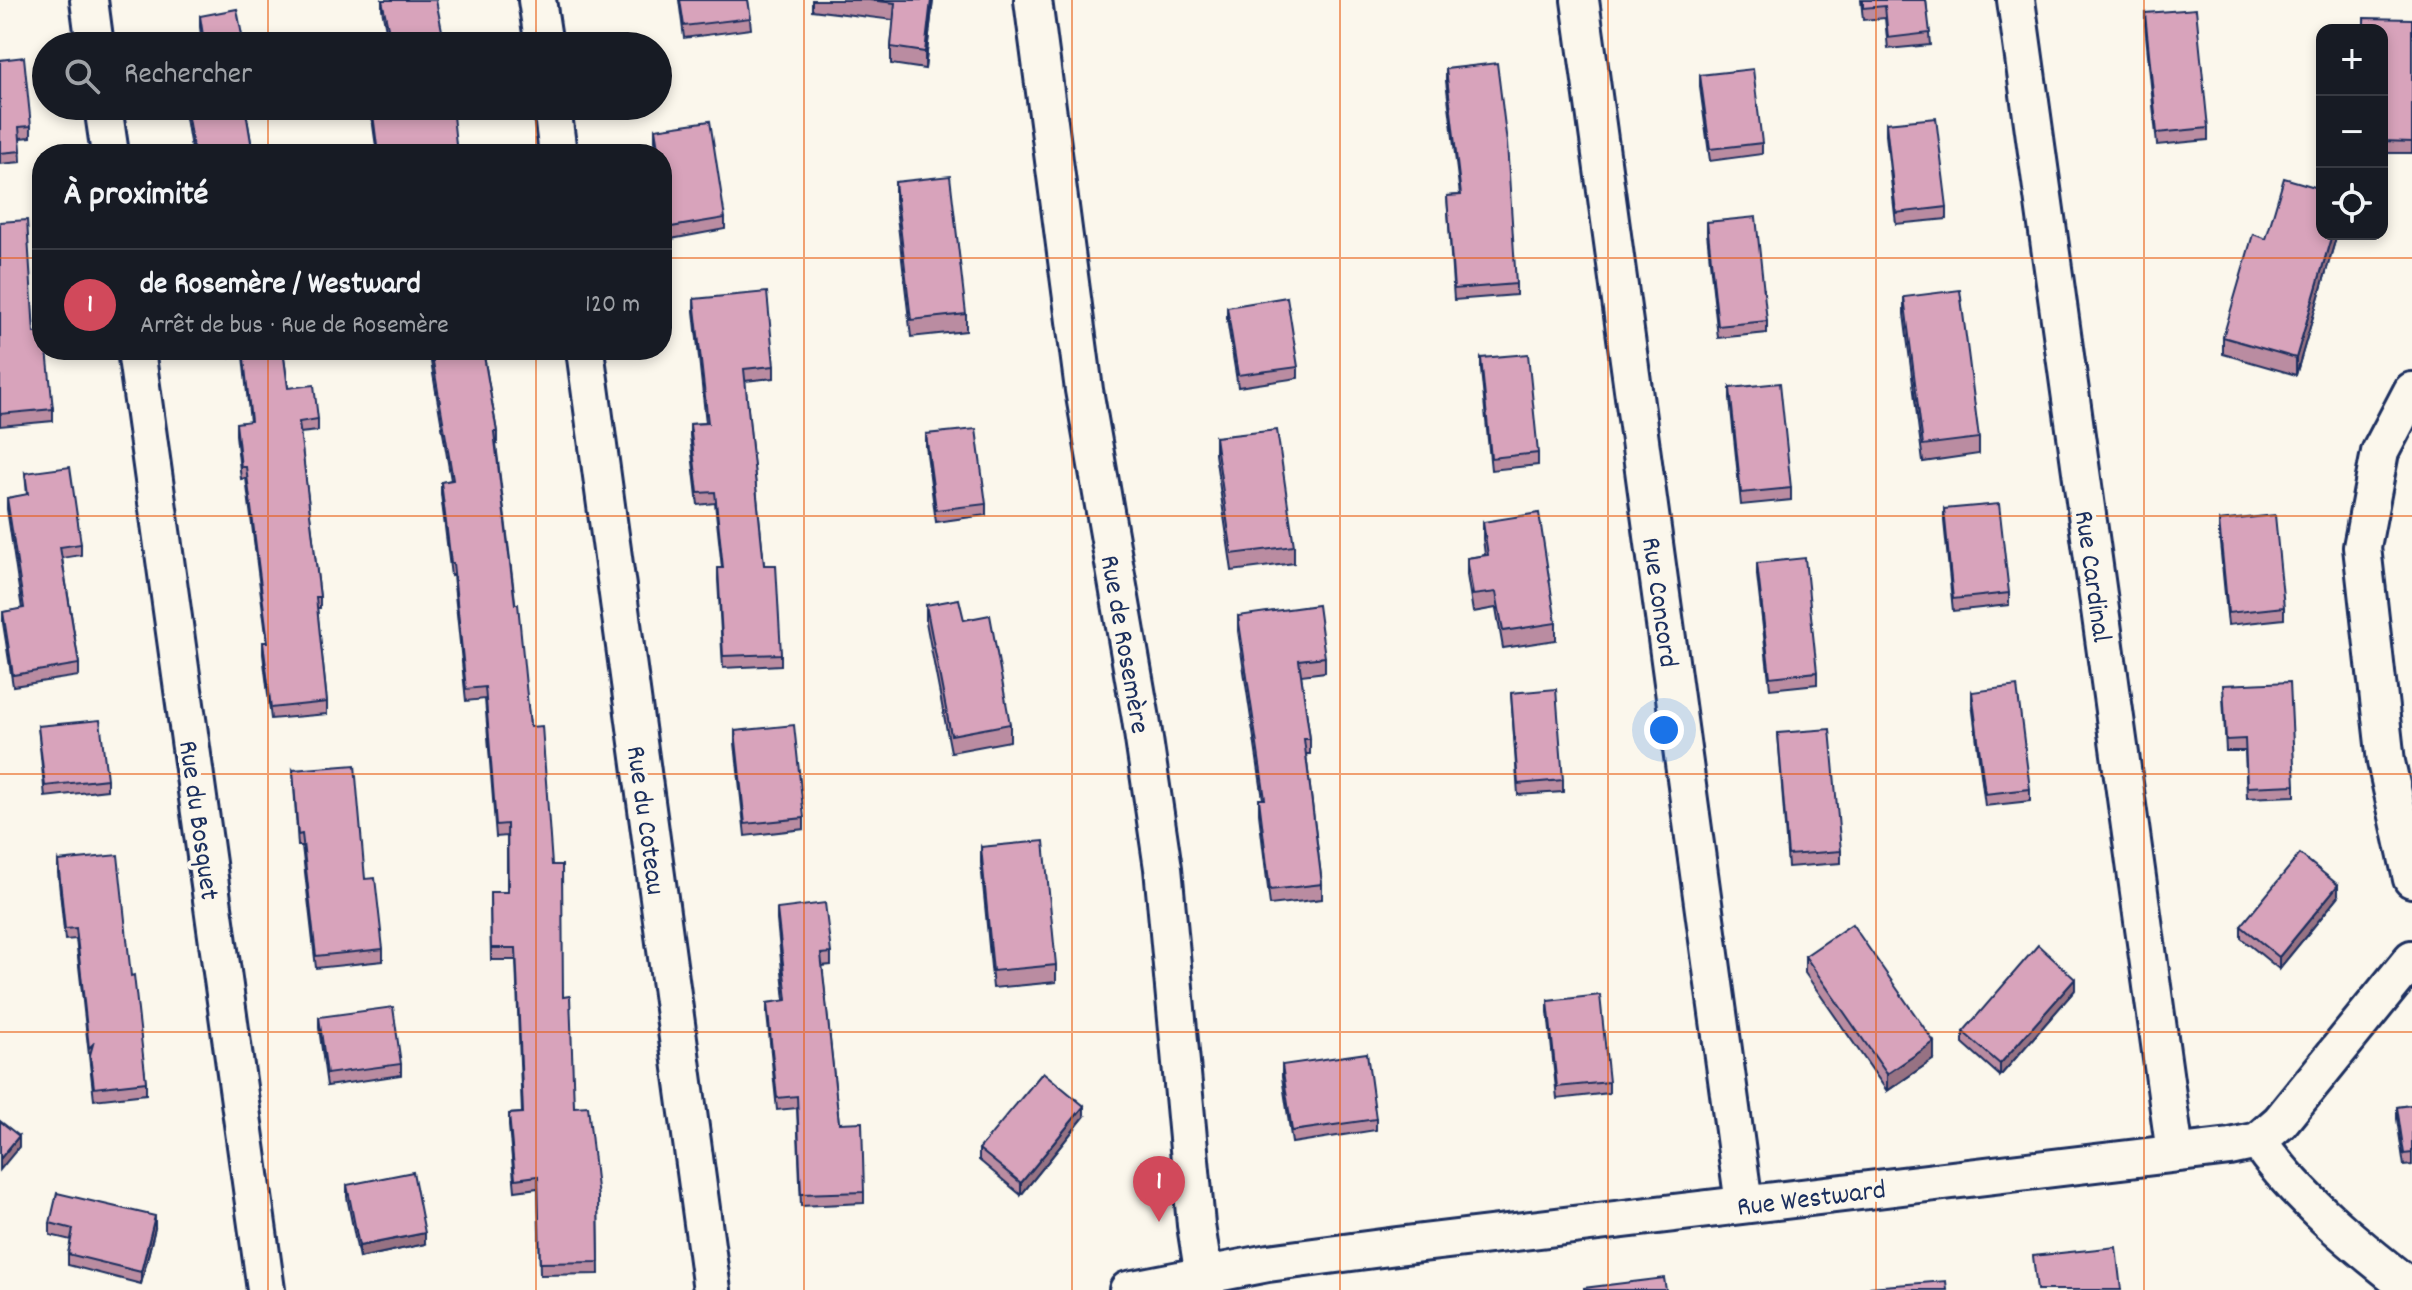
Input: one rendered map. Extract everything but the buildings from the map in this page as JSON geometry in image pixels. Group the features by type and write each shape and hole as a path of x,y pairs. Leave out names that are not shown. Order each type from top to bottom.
{"street":[{"path":"89,0 93,32"},
{"path":"537,0 542,32"},
{"name":"Rue de Rosemère","path":"1033,0 1084,390 1163,868 1196,1225 1205,1283"},
{"name":"Rue Concord","path":"1580,0 1744,1204"},
{"name":"Rue Cardinal","path":"2016,0 2175,1153"},
{"path":"105,120 109,144"},
{"path":"554,120 557,144"},
{"name":"Rue du Bosquet","path":"137,360 266,1290"},
{"name":"Rue du Coteau","path":"586,360 712,1290"},
{"path":"2412,391 2380,452 2362,547 2386,762 2412,879"},
{"path":"2412,959 2280,1122 2258,1141 2281,1171 2317,1208 2412,1289"},
{"name":"Rue Westward","path":"1128,1290 1205,1283 1268,1263 2258,1141"}],"place":[{"name":"de Rosemère / Westward","path":"1159,1222"}]}
